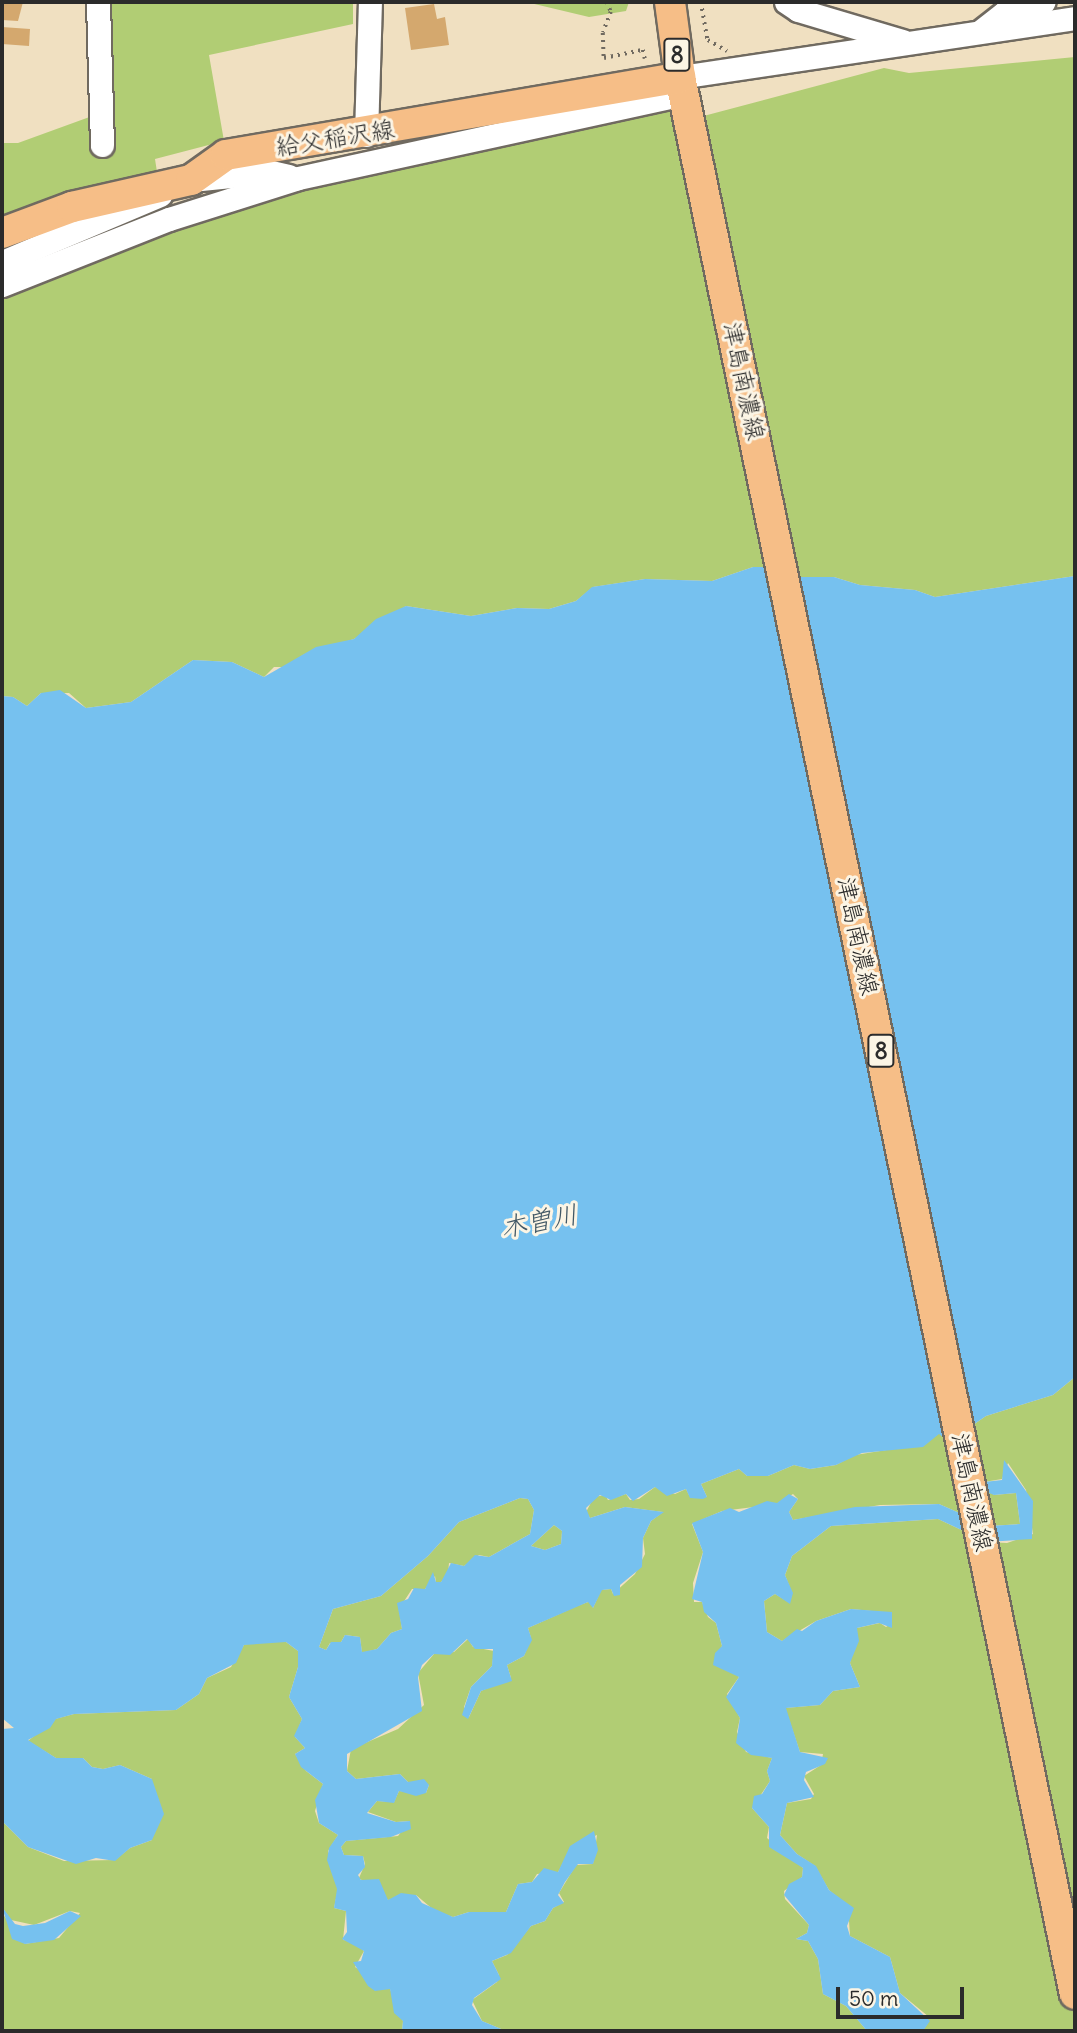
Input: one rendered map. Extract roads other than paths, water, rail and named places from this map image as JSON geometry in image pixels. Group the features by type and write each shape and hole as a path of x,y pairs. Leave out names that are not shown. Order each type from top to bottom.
{"main road":[{"name":"津島南濃線","path":"670,2 670,91 1075,1994"},
{"name":"給父稲沢線","path":"2,233 72,207 191,180 226,155 670,91"}],"street":[{"path":"98,2 102,145"},
{"path":"366,135 370,2"},
{"path":"786,2 798,10 905,41"},
{"path":"980,32 1004,13 1043,2"},
{"path":"2,285 169,219 298,178 670,91 730,70 853,54 905,41 1075,18"},
{"path":"2,262 191,180 271,172 298,178"}],"water":[{"name":"木曽川","path":"753,567 771,567 795,577 834,577 860,585 915,590 935,597 1075,576 1075,1377 1053,1395 986,1416 970,1427 984,1482 1002,1480 1004,1460 1033,1501 1032,1539 987,1542 938,1519 831,1526 792,1556 785,1575 793,1593 790,1604 775,1594 764,1601 767,1632 782,1641 797,1629 802,1631 816,1621 851,1609 892,1612 892,1628 879,1623 857,1628 859,1641 850,1663 860,1687 833,1691 820,1705 786,1708 800,1752 828,1758 825,1764 806,1772 804,1780 814,1797 787,1803 780,1835 797,1854 816,1866 829,1890 854,1908 847,1926 850,1936 890,1957 900,1993 930,2021 923,2031 867,2031 846,2006 823,1994 818,1959 808,1941 796,1939 807,1933 809,1925 784,1895 789,1884 802,1877 803,1868 769,1847 769,1827 752,1808 754,1796 762,1794 770,1781 767,1771 772,1758 751,1755 736,1743 740,1718 726,1697 739,1677 713,1665 715,1653 722,1646 716,1623 704,1612 702,1602 692,1599 703,1552 692,1523 730,1508 739,1512 767,1501 777,1503 789,1494 798,1499 789,1512 793,1520 855,1507 939,1504 989,1526 1020,1524 1016,1493 994,1495 982,1490 954,1446 939,1434 923,1447 862,1453 836,1465 810,1469 794,1465 768,1476 747,1476 739,1469 701,1484 707,1497 703,1499 690,1498 686,1489 667,1496 655,1487 633,1501 626,1494 611,1500 600,1495 586,1508 590,1518 625,1507 664,1512 651,1521 643,1538 642,1567 620,1585 620,1595 614,1596 611,1589 602,1590 593,1608 588,1602 528,1628 532,1640 524,1656 507,1665 512,1681 481,1691 468,1719 462,1715 471,1687 492,1666 493,1649 475,1649 467,1639 450,1655 434,1654 422,1665 418,1677 422,1711 347,1754 347,1771 356,1779 400,1774 408,1782 424,1779 429,1785 426,1793 416,1796 399,1791 394,1803 377,1801 367,1813 396,1822 410,1821 411,1829 391,1837 346,1841 341,1847 344,1855 363,1856 365,1867 358,1875 361,1880 379,1879 388,1900 401,1893 416,1895 422,1903 453,1917 469,1912 506,1912 518,1884 532,1882 544,1868 558,1872 570,1846 594,1831 598,1850 593,1864 578,1864 565,1882 558,1895 564,1903 553,1908 545,1921 531,1926 511,1953 492,1961 501,1979 474,1998 472,2005 482,2021 506,2031 402,2031 403,2021 394,2013 390,1989 375,1991 368,1986 353,1962 361,1961 364,1951 342,1939 347,1932 346,1911 334,1908 337,1889 327,1860 329,1848 338,1835 319,1823 315,1800 323,1784 301,1767 295,1754 305,1748 294,1736 302,1719 289,1697 298,1667 298,1651 286,1642 244,1645 236,1663 207,1678 199,1694 176,1710 74,1714 56,1719 50,1728 28,1740 56,1758 83,1758 92,1767 103,1769 120,1765 152,1779 164,1814 152,1840 130,1848 115,1861 96,1858 76,1864 28,1847 2,1821 2,1729 14,1728 2,1718 2,696 13,697 27,706 41,693 60,690 86,708 131,702 193,660 232,662 264,677 316,647 354,639 376,619 406,606 471,616 517,608 549,609 576,601 592,587 645,579 712,581","holes":["520,1498 528,1499 534,1510 530,1534 489,1557 475,1555 464,1566 451,1563 441,1582 436,1582 433,1572 425,1589 414,1588 408,1599 397,1603 402,1629 391,1633 377,1649 362,1652 360,1637 345,1635 341,1642 331,1642 326,1650 319,1647 333,1609 381,1596 428,1556 459,1522","554,1525 562,1531 561,1544 545,1550 531,1546"]},
{"path":"2,1907 15,1924 23,1926 45,1923 70,1911 81,1916 54,1940 25,1944 12,1939"}]}
